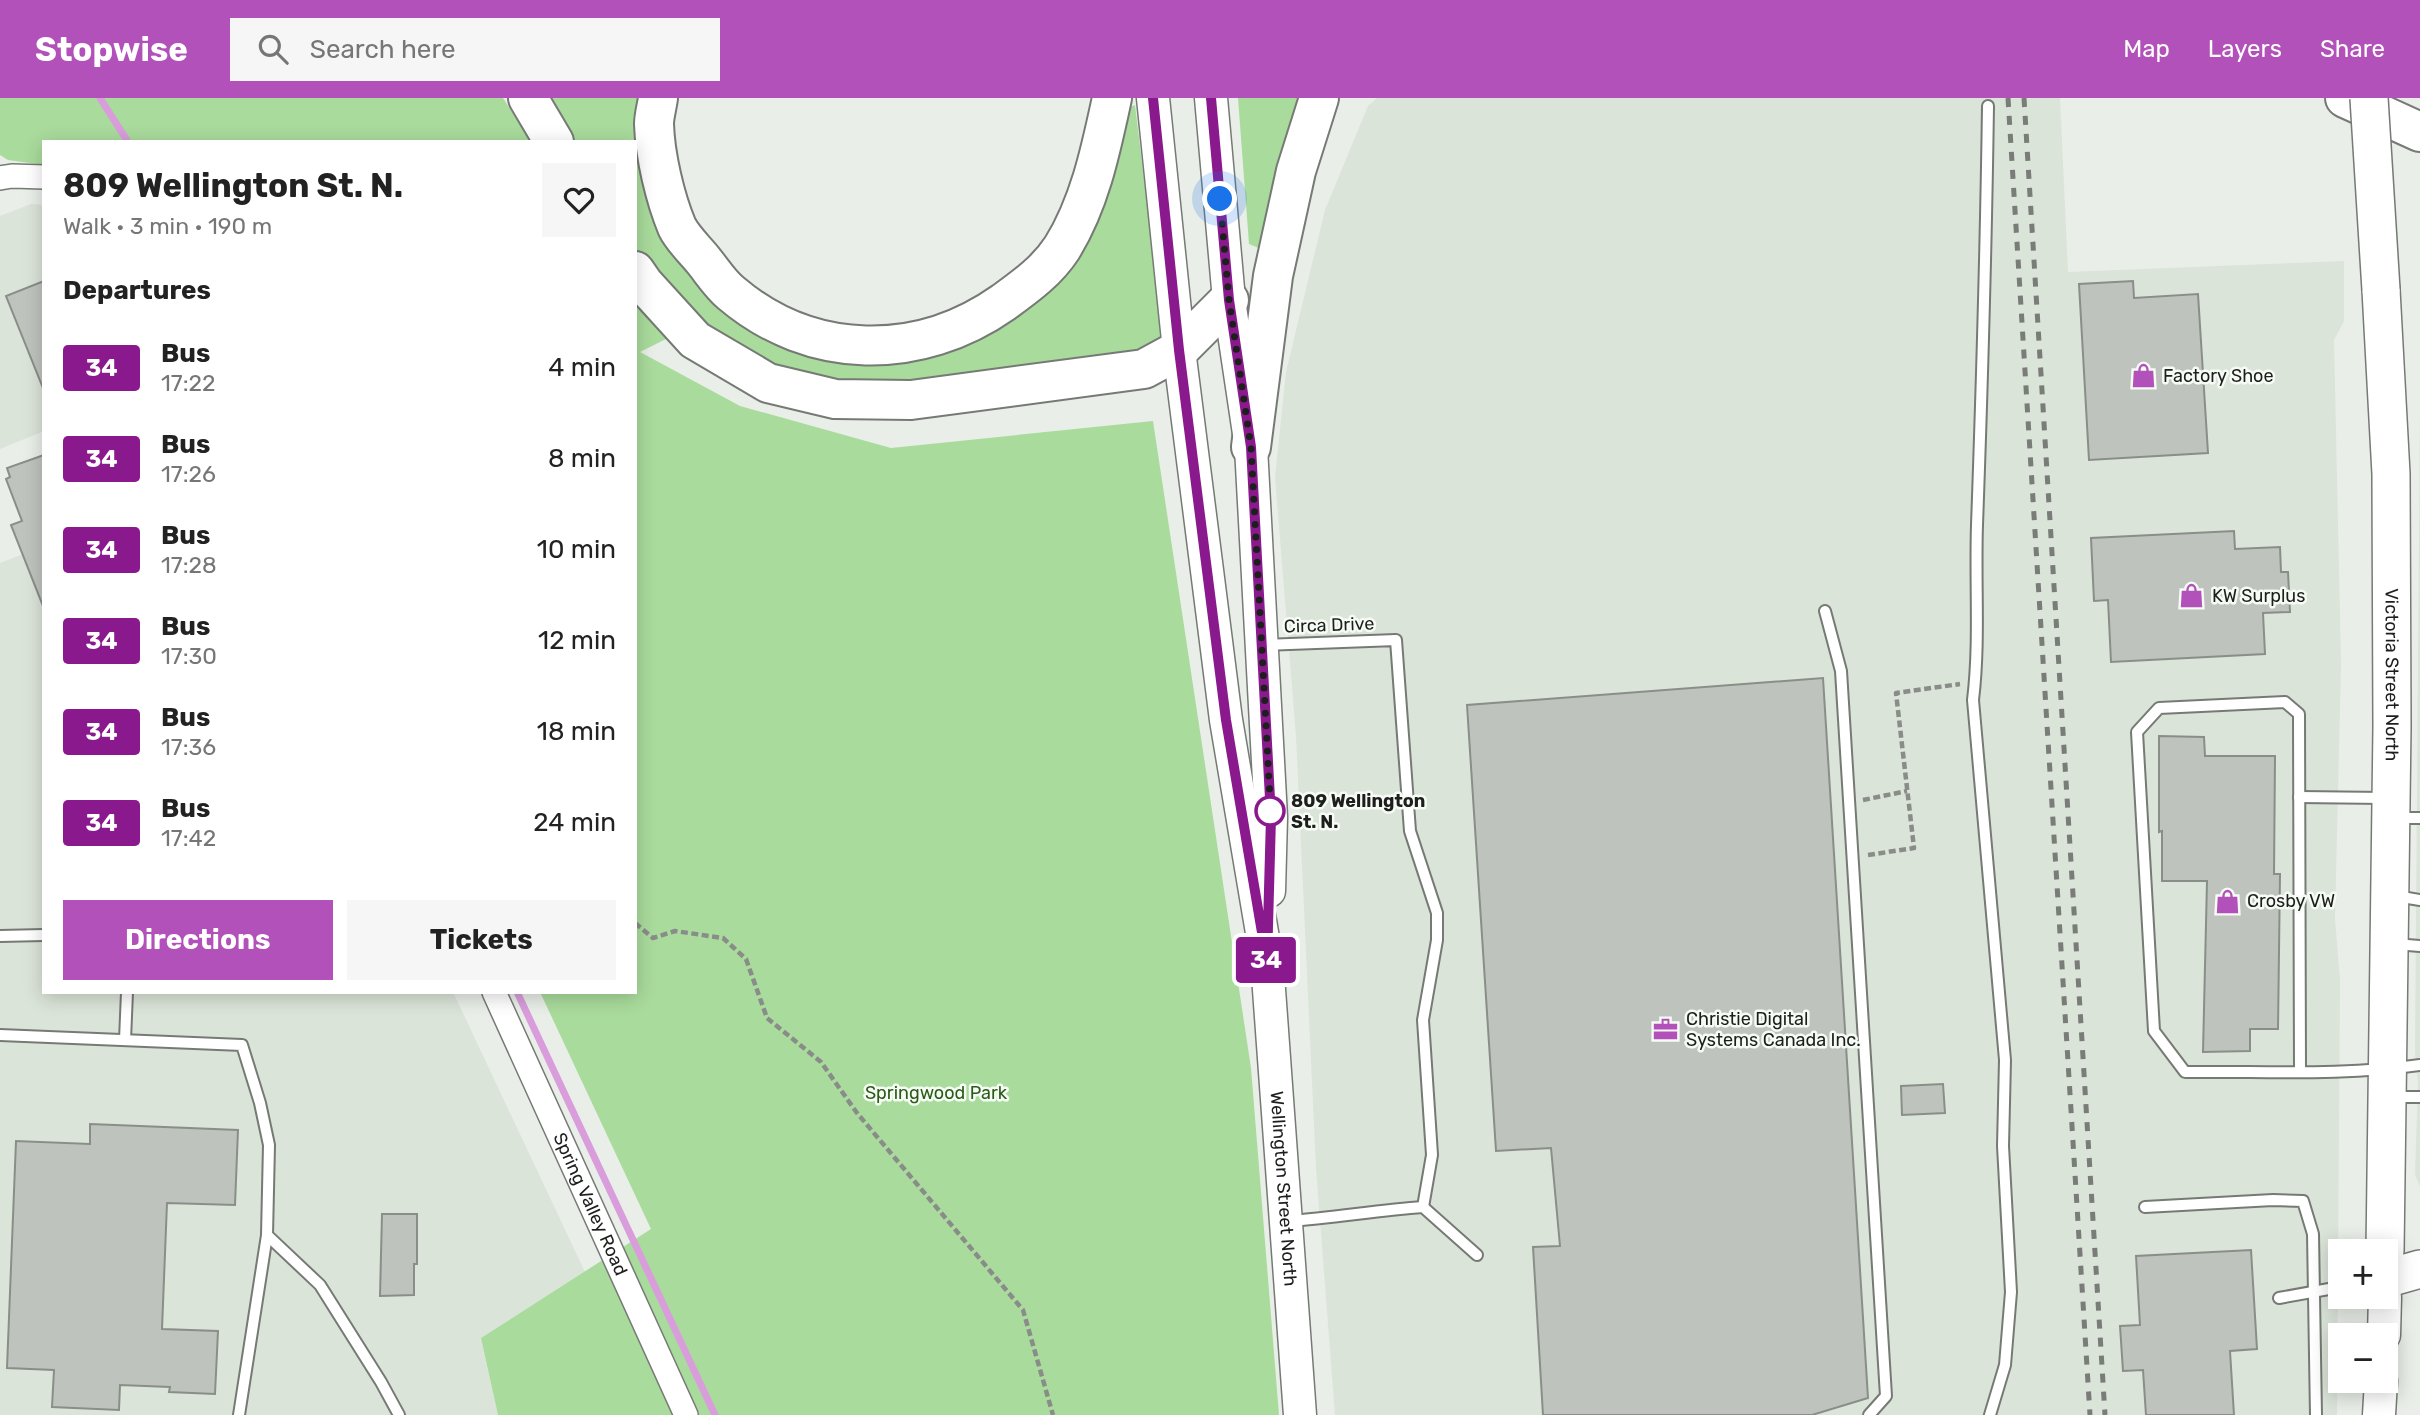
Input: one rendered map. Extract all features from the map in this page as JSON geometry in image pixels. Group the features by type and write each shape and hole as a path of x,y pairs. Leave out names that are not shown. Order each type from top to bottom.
{"highway":[{"path":"528,98 553,140"},
{"path":"658,98 654,123 663,185 678,229 729,291 762,316 800,335 841,343 886,347 931,337 979,320 1034,281 1061,249 1082,211 1100,152 1112,98"},
{"path":"1251,447 1273,276 1296,171 1319,98"},
{"path":"2345,98 2420,132"},
{"path":"637,274 695,340 768,383 835,399 911,400 1144,369 1179,350 1229,300"}],"main road":[{"name":"Victoria Street North","path":"2369,98 2391,474 2405,897 2404,1082 2386,1239"},
{"path":"2398,1275 2420,1269"}],"street":[{"name":"Wellington Street North","path":"1153,98 1179,350 1226,720 1267,962 1300,1415"},
{"name":"Wellington Street North","path":"1210,98 1229,300 1251,447 1271,817 1267,962"},
{"path":"0,178 42,177"},
{"name":"Spring Valley Road","path":"495,994 686,1415"},
{"path":"2379,1415 2380,1393"}],"lane":[{"path":"1988,106 1985,321 1977,546 1978,653 1973,700 2005,1060 2003,1146 2011,1292 2006,1365 1990,1415"},
{"path":"1825,611 1842,671 1886,1396 1869,1415"},
{"name":"Circa Drive","path":"1263,645 1396,640 1410,831 1437,913 1437,940 1423,1020 1432,1155 1423,1207"},
{"path":"2300,1071 2299,714 2285,702 2159,708 2137,732 2154,1031 2185,1072 2300,1071 2404,1082"},
{"path":"2299,797 2401,812"},
{"path":"0,936 42,935"},
{"path":"125,1040 127,994"},
{"path":"0,1035 242,1045 260,1102 269,1145 267,1235 239,1415"},
{"path":"2145,1207 2273,1200 2303,1201 2313,1234 2316,1415"},
{"path":"1286,1222 1423,1207 1478,1255"},
{"path":"267,1235 320,1285 381,1381 399,1415"},
{"path":"2279,1298 2328,1289"}],"path":[{"path":"1853,857 1914,848 1896,693 1975,682"},
{"path":"1849,802 1907,791"},
{"path":"637,925 653,938 676,931 723,939 746,959 767,1018 821,1062 857,1113 1023,1310 1053,1415"}],"shaded area":[{"path":"1377,98 2060,98 2068,272 2344,261 2344,321 2334,340 2341,662 2335,919 2340,980 2338,1239 2328,1239 2328,1309 2338,1309 2338,1323 2328,1323 2328,1393 2337,1393 2337,1415 1335,1415 1316,1168 1296,736 1275,477 1286,372 1325,210 1368,106"},
{"path":"31,204 42,205 42,432 0,449 0,216"},
{"path":"2420,410 2420,1187 2415,1174 2418,1084 2415,1053"},
{"path":"42,547 42,994 454,994 585,1272 481,1338 498,1415 0,1415 0,563"}],"green space":[{"path":"0,98 503,98 530,140 42,140 42,165 8,160 0,155"},
{"path":"538,98 639,98 639,159 794,345 1009,320 1119,112 1135,105 1163,335 1142,350 919,391 819,386 720,343 665,292 637,252 637,140 565,140"},
{"path":"1238,98 1305,98 1266,251 1249,244"},
{"name":"Springwood Park","path":"637,300 670,337 640,352 740,406 891,448 1153,421 1251,1068 1279,1415 498,1415 481,1338 651,1229 541,994 637,994"}],"building":[{"name":"Factory Shoe","path":"2133,281 2134,298 2198,294 2208,453 2089,460 2079,284"},
{"path":"42,282 42,386 6,296"},
{"path":"42,456 42,603 11,525 22,521 6,479 10,477 7,468"},
{"name":"KW Surplus","path":"2234,531 2235,549 2280,547 2281,572 2288,572 2290,612 2263,613 2265,654 2111,662 2108,600 2094,601 2091,538"},
{"name":"Christie Digital Systems Canada Inc.","path":"1823,678 1868,1398 1812,1415 1543,1415 1533,1247 1560,1246 1551,1148 1496,1151 1467,705"},
{"path":"2159,736 2204,737 2205,756 2275,756 2274,874 2280,874 2278,1029 2250,1029 2250,1051 2203,1052 2207,881 2162,881"},
{"path":"1943,1084 1945,1113 1902,1115 1901,1086"},
{"path":"90,1124 238,1130 235,1205 167,1203 162,1329 218,1331 215,1394 169,1392 170,1387 120,1385 119,1410 52,1407 54,1370 7,1368 16,1141 90,1144"},
{"path":"382,1214 417,1214 414,1295 380,1296"},
{"path":"2251,1250 2257,1349 2230,1351 2234,1415 2146,1415 2143,1370 2123,1371 2120,1326 2140,1325 2136,1256"}],"waterway":[{"path":"100,98 127,140"},
{"path":"518,994 715,1415"}],"railway":[{"path":"2008,98 2090,1415"},
{"path":"2024,98 2105,1415"}],"bus line":[{"name":"34","path":"1153,98 1179,350 1226,720 1267,962 1271,817 1251,447 1229,300 1211,98"}],"place":[{"name":"Factory Shoe","path":"2143,376"},
{"name":"KW Surplus","path":"2192,596"},
{"name":"809 Wellington St. N.","path":"1270,811"},
{"name":"Crosby VW","path":"2227,901"},
{"name":"Christie Digital Systems Canada Inc.","path":"1666,1029"}],"route":[{"path":"1220,199 1229,300 1251,447 1271,817 1270,811"}]}
